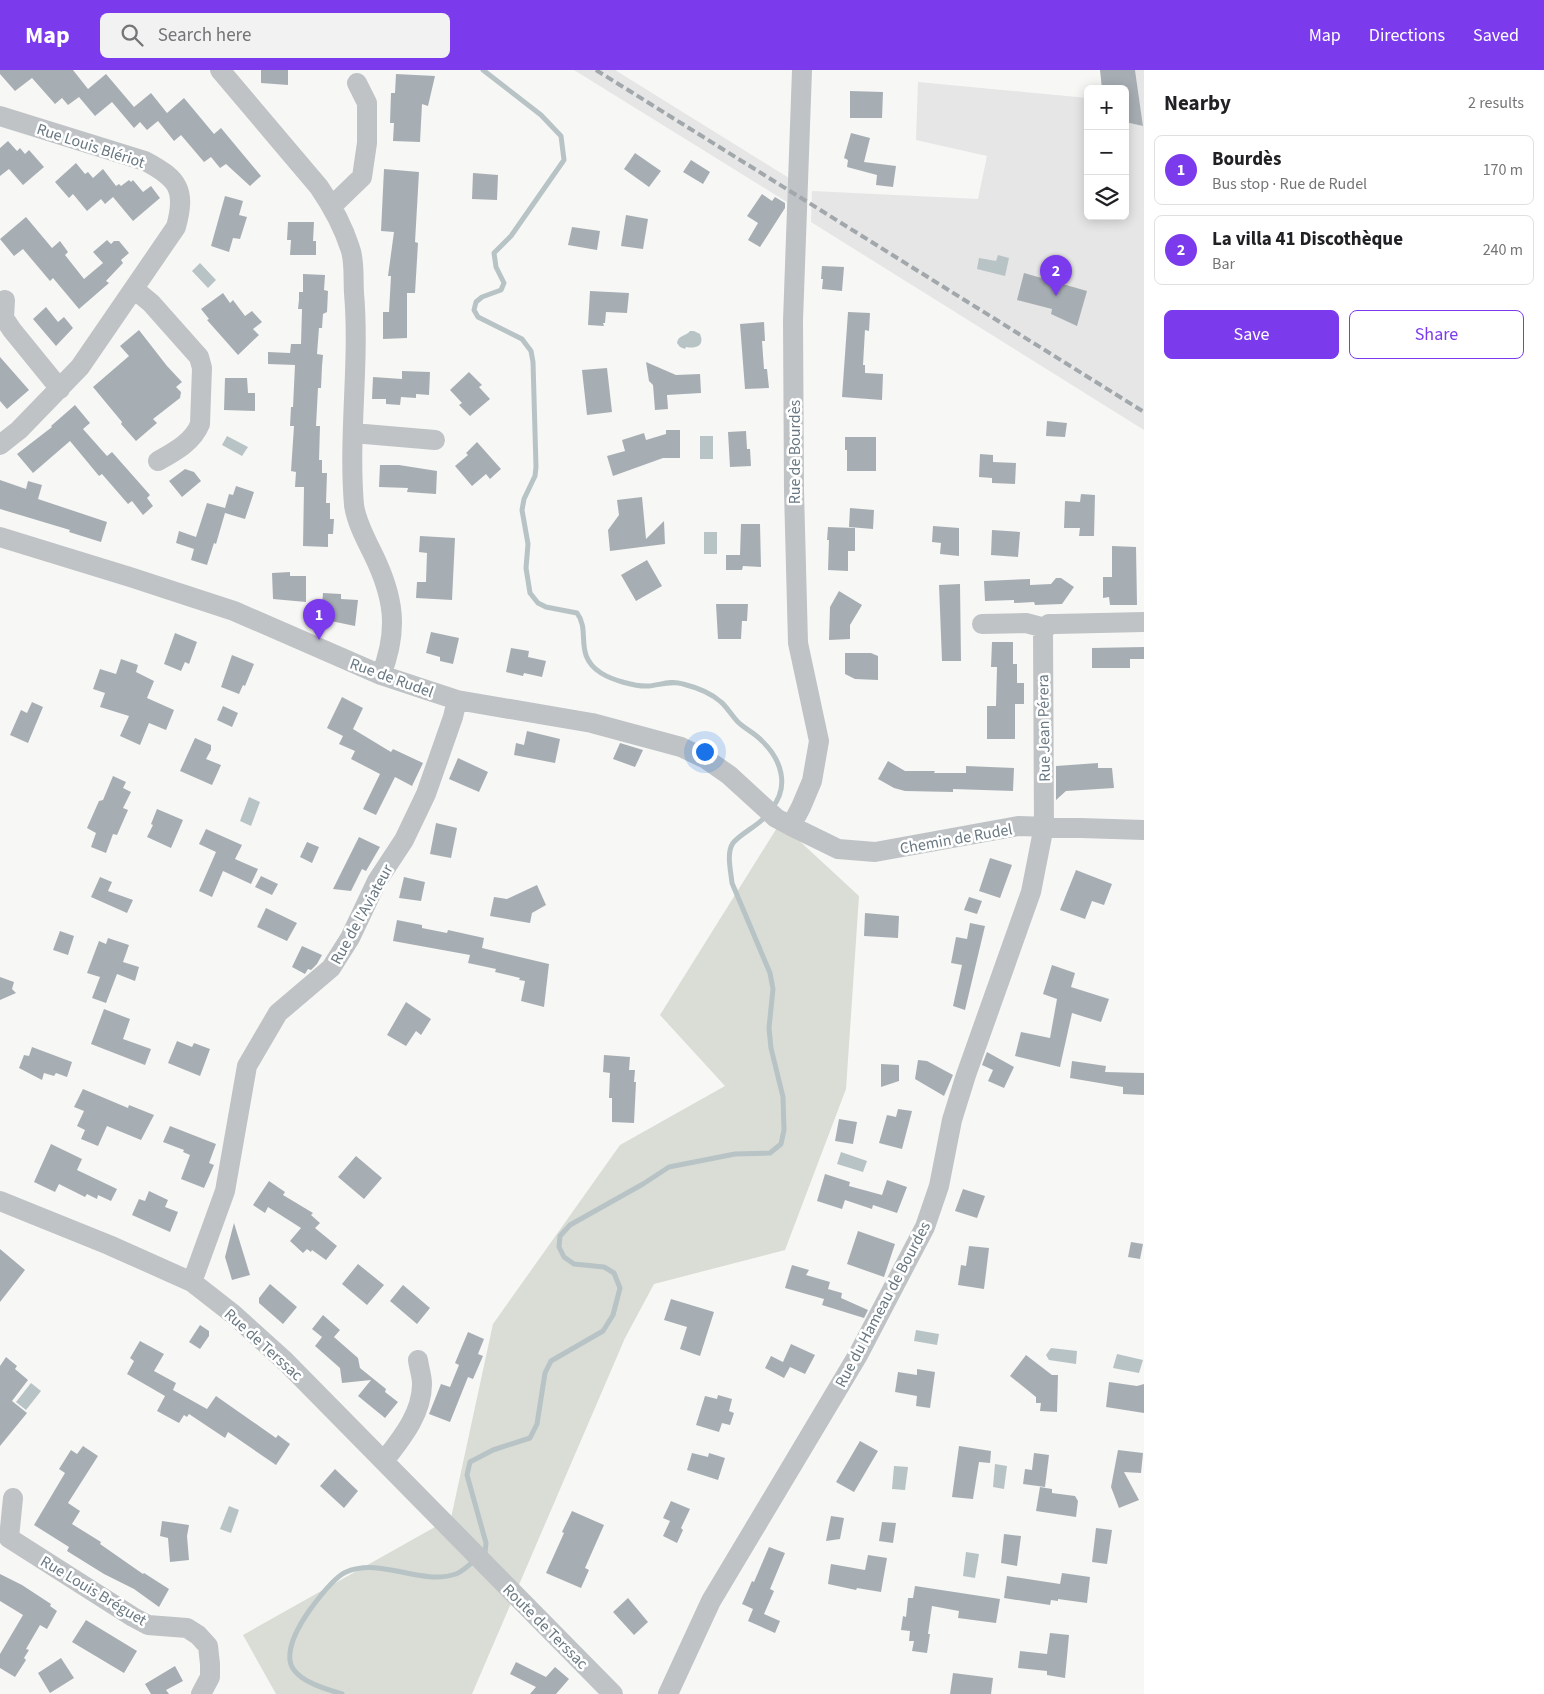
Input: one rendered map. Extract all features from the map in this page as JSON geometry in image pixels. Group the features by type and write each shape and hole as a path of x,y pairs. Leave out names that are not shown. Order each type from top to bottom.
{"street":[{"path":"220,70 244,101 308,174 332,206 351,249 357,324 352,462 355,508 366,540 382,573 392,612 392,640 381,675"},
{"name":"Rue de Bourdès","path":"783,822 801,806 812,781 819,741 798,643 794,491 792,321 802,70"},
{"path":"332,206 362,176 368,103 357,83"},
{"name":"Rue Louis Blériot","path":"0,116 146,161 161,169 174,181 180,193 176,227 80,367 19,430 0,445"},
{"path":"134,290 151,303 199,357 202,368 200,424 196,433 175,452 158,461"},
{"path":"6,300 4,318 60,389"},
{"path":"353,433 435,440"},
{"name":"Rue de Rudel","path":"0,537 234,611 381,675 457,700 592,723 681,747 706,759 729,775 783,822"},
{"path":"982,624 1026,622 1045,628 1049,624 1144,622"},
{"name":"Rue Jean Pérera","path":"1044,828 1042,639 1045,628"},
{"name":"Rue de l'Aviateur","path":"192,1282 226,1191 247,1066 278,1013 331,968 350,938 377,880 404,840 426,794 453,717 457,700"},
{"name":"Chemin de Rudel","path":"783,822 838,849 875,852 1018,826 1144,830"},
{"name":"Rue du Hameau de Bourdes","path":"668,1694 711,1601 858,1355 925,1227 939,1186 952,1120 966,1075 1031,892 1044,828"},
{"name":"Rue de Terssac","path":"0,1201 109,1245 192,1282 232,1314 285,1361 479,1558"},
{"path":"384,1461 406,1432 420,1402 422,1382 418,1360"},
{"name":"Rue Louis Bréguet","path":"13,1498 4,1543 133,1617 148,1624 186,1628 198,1635 208,1646 210,1664 210,1677 201,1694"},
{"name":"Route de Terssac","path":"479,1558 613,1694"}],"shaded area":[{"path":"574,70 615,70 789,178 787,202"},
{"path":"1135,70 1144,70 1144,430 811,222 812,191 978,199 987,156 916,140 918,82 1084,98 1084,220 1129,220 1129,123 1143,126"},
{"path":"998,255 1009,258 1005,276 977,269 979,258 996,261"},
{"path":"200,263 216,280 208,288 192,271"},
{"path":"690,331 700,334 701,341 699,346 693,348 686,347 685,349 680,347 677,343 679,339"},
{"path":"227,436 248,447 242,456 222,445"},
{"path":"700,436 713,436 713,459 700,459"},
{"path":"704,532 717,532 717,554 704,554"},
{"path":"249,797 260,802 251,826 240,821"},
{"path":"780,823 859,896 846,1089 785,1250 654,1284 625,1338 472,1694 276,1694 243,1635 451,1518 493,1324 620,1145 725,1086 660,1015"},
{"path":"841,1152 867,1161 863,1172 837,1164"},
{"path":"916,1330 939,1334 937,1345 914,1341"},
{"path":"1051,1348 1077,1351 1076,1364 1049,1360 1046,1355"},
{"path":"1117,1354 1143,1360 1139,1373 1113,1368"},
{"path":"31,1383 41,1391 26,1410 16,1402"},
{"path":"995,1464 1007,1466 1004,1489 993,1487"},
{"path":"894,1466 908,1467 905,1490 892,1489"},
{"path":"229,1506 239,1510 231,1533 220,1529"},
{"path":"966,1552 979,1554 975,1578 963,1576"}],"building":[{"path":"0,70 73,70 88,89 106,74 134,107 151,93 167,113 184,98 214,134 221,128 261,176 250,186 226,164 220,168 211,157 204,162 181,135 174,141 158,121 147,130 140,122 134,128 112,102 95,116 79,97 68,105 62,98 55,104 32,78 15,91 0,74"},
{"path":"261,70 288,70 288,85 261,83"},
{"path":"1100,70 1135,70 1143,126 1129,123 1129,85 1102,85"},
{"path":"396,74 435,76 428,106 422,104 420,142 393,141 394,123 390,123 391,93 395,93"},
{"path":"850,91 883,92 882,118 850,118"},
{"path":"851,133 870,138 864,162 896,166 893,187 876,185 877,175 847,167 848,160 844,158"},
{"path":"8,141 17,151 20,148 25,154 29,150 44,167 23,185 9,169 0,176 0,148"},
{"path":"635,153 661,171 649,187 624,169"},
{"path":"691,160 710,172 703,184 683,172"},
{"path":"76,163 85,174 88,172 93,178 103,169 116,186 119,184 121,186 129,180 131,182 133,180 143,192 151,186 160,198 133,221 113,197 105,204 101,199 87,211 73,194 69,198 55,182"},
{"path":"384,169 419,172 415,242 418,243 415,293 407,293 407,338 383,339 383,312 389,312 391,276 388,276 394,232 381,231"},
{"path":"473,173 498,175 497,200 472,199"},
{"path":"762,194 772,201 775,197 785,203 785,208 760,247 748,240 758,223 747,216"},
{"path":"225,196 243,201 239,215 247,217 240,239 233,238 229,252 211,246"},
{"path":"626,215 648,219 643,249 621,246"},
{"path":"26,217 52,248 60,241 68,252 65,255 84,279 103,263 93,252 107,240 111,244 114,241 119,241 129,253 121,260 123,263 106,281 109,283 79,309 53,278 50,281 23,249 14,256 0,239"},
{"path":"288,222 314,222 313,241 316,241 316,255 290,255 291,240 287,240"},
{"path":"572,227 600,231 597,250 568,245"},
{"path":"822,266 844,267 842,291 822,289"},
{"path":"1024,273 1087,291 1077,326 1051,314 1052,309 1017,300"},
{"path":"303,274 325,275 324,290 328,291 327,312 323,314 322,328 319,328 317,354 323,355 321,388 318,388 316,426 320,426 319,460 322,460 322,473 327,473 326,503 330,503 330,519 334,519 333,534 328,534 328,547 303,546 304,487 295,487 296,472 291,471 294,426 290,426 295,365 268,364 268,352 290,353 291,344 301,344 302,309 298,309 299,292 303,292"},
{"path":"590,291 629,293 627,313 606,312 604,326 588,325"},
{"path":"223,293 230,303 233,300 245,316 252,311 262,322 253,329 259,335 238,355 207,320 209,319 201,309"},
{"path":"46,307 58,322 64,317 73,328 56,346 33,319"},
{"path":"848,312 870,313 869,331 865,330 863,365 865,365 865,373 883,374 882,400 842,397"},
{"path":"764,322 765,341 762,341 764,369 767,369 769,388 745,389 740,324"},
{"path":"139,330 182,382 176,387 181,392 180,398 153,419 157,423 136,441 93,387 129,356 120,346"},
{"path":"0,357 29,390 7,409 0,401"},
{"path":"646,362 676,375 700,374 701,393 667,395 668,409 655,410 653,385 649,381"},
{"path":"607,368 612,412 587,415 582,370"},
{"path":"402,371 430,372 429,395 416,394 416,398 401,397 400,405 386,404 386,399 372,399 373,377 402,379"},
{"path":"469,372 482,385 479,387 490,399 470,416 459,405 462,403 450,390"},
{"path":"225,378 247,378 248,393 255,393 255,411 224,410"},
{"path":"75,405 90,423 83,429 107,456 112,452 150,495 147,498 153,506 143,515 132,501 128,504 102,474 99,476 70,441 33,473 17,454 52,427"},
{"path":"1047,421 1067,423 1065,437 1046,436"},
{"path":"666,430 680,430 680,458 663,458 613,476 607,456 625,451 622,440 644,433 646,440 666,434"},
{"path":"746,431 747,449 750,449 751,466 730,467 728,432"},
{"path":"845,437 876,437 876,471 847,471"},
{"path":"477,442 501,469 490,479 486,474 472,486 455,466 468,455 466,453"},
{"path":"980,454 993,455 993,462 1016,463 1015,484 992,483 992,478 979,477"},
{"path":"380,465 399,465 437,471 436,494 407,492 408,488 379,487"},
{"path":"185,469 194,472 201,481 182,497 169,481"},
{"path":"0,480 26,489 28,481 42,485 38,499 107,522 101,542 69,532 70,530 0,509"},
{"path":"236,486 254,492 245,519 225,513 216,544 214,543 207,565 191,560 194,549 176,543 179,531 196,537 207,503 225,508 229,494 233,495"},
{"path":"1081,494 1095,495 1094,536 1079,536 1080,528 1064,528 1065,501 1080,502"},
{"path":"642,497 646,539 664,521 665,544 610,551 608,530 619,515 617,500"},
{"path":"850,508 874,510 873,529 849,527"},
{"path":"741,524 760,524 761,567 743,566 742,570 726,570 726,555 740,555"},
{"path":"933,526 959,528 959,556 940,554 941,543 932,542"},
{"path":"828,527 855,528 855,551 848,551 848,571 828,570"},
{"path":"992,530 1020,532 1018,557 991,555"},
{"path":"420,536 455,538 452,600 416,598 417,582 426,582 427,553 419,552"},
{"path":"1112,546 1136,547 1137,605 1110,605 1109,597 1103,598 1103,577 1112,577"},
{"path":"647,560 662,586 636,601 621,575"},
{"path":"290,572 290,576 306,576 306,602 273,599 272,573"},
{"path":"1056,578 1061,578 1074,587 1062,604 1035,605 1034,602 1014,603 1014,600 985,601 984,581 1030,579 1030,585 1051,584"},
{"path":"960,584 961,661 942,661 939,585"},
{"path":"839,591 862,605 850,625 850,639 829,640 830,607"},
{"path":"323,593 341,594 341,599 358,600 355,626 321,619"},
{"path":"716,604 748,604 747,621 742,621 741,639 718,639"},
{"path":"431,632 459,638 453,664 440,661 440,657 426,653"},
{"path":"175,633 197,642 189,664 185,662 181,671 164,664"},
{"path":"992,642 1013,642 1013,664 1017,664 1017,683 1024,683 1024,704 1015,704 1015,739 987,739 987,706 996,706 997,667 991,667"},
{"path":"1144,647 1144,659 1130,659 1130,668 1092,668 1092,648"},
{"path":"511,648 529,651 528,657 546,661 542,677 524,673 523,676 506,672"},
{"path":"845,653 871,653 878,656 878,680 855,679 845,674"},
{"path":"232,655 254,664 245,686 243,685 239,694 221,687"},
{"path":"121,659 138,665 136,672 154,681 147,698 174,710 166,730 149,723 140,745 120,736 129,716 100,707 105,693 93,689 100,669 116,674"},
{"path":"342,697 363,708 353,729 391,752 393,749 423,763 412,786 395,777 376,815 363,809 380,774 351,759 355,751 339,744 343,736 327,728"},
{"path":"32,702 43,707 28,743 10,735 21,710 27,713"},
{"path":"223,706 238,713 232,727 217,720"},
{"path":"527,731 560,739 555,763 514,755 516,743 524,745"},
{"path":"195,738 211,745 211,750 206,759 221,765 212,785 180,771"},
{"path":"620,743 643,750 635,767 613,759"},
{"path":"458,758 488,772 479,792 449,779"},
{"path":"888,761 905,771 935,771 934,773 966,773 966,766 1014,768 1013,791 953,789 953,792 905,791 894,788 878,779"},
{"path":"1098,763 1098,768 1112,768 1114,788 1066,791 1056,800 1056,766"},
{"path":"113,776 126,782 123,788 131,792 123,808 128,810 117,835 113,834 106,853 91,847 96,833 87,828 99,801 103,800"},
{"path":"157,809 183,820 171,848 147,837 153,825 151,824"},
{"path":"436,823 457,828 451,858 430,854"},
{"path":"206,829 242,845 235,859 258,869 251,884 223,871 212,897 199,891 216,852 199,844"},
{"path":"359,837 380,847 366,871 362,869 351,891 333,889"},
{"path":"307,842 319,847 312,863 300,857"},
{"path":"990,858 1012,865 1000,898 979,891"},
{"path":"1076,870 1112,884 1104,905 1092,901 1085,919 1060,910"},
{"path":"261,876 278,884 272,895 255,887"},
{"path":"100,877 112,882 108,891 133,900 127,913 91,897"},
{"path":"404,877 425,882 421,901 399,898"},
{"path":"537,885 546,905 532,913 530,923 490,916 494,897 507,899"},
{"path":"969,897 982,901 977,914 964,910"},
{"path":"266,908 297,923 287,941 257,927"},
{"path":"865,913 899,916 898,938 864,936"},
{"path":"397,920 422,925 422,928 447,933 448,930 484,938 482,948 549,964 544,1007 521,1001 525,981 495,972 496,969 468,963 470,955 393,941"},
{"path":"970,923 985,926 965,1010 953,1006 962,965 951,963 956,937 967,939"},
{"path":"60,931 74,936 68,955 53,950"},
{"path":"108,938 129,945 123,962 139,967 135,981 117,974 106,1003 92,998 100,977 87,973 99,941 106,944"},
{"path":"302,946 322,955 317,964 311,970 308,969 305,974 292,967"},
{"path":"1052,965 1075,973 1071,987 1109,999 1101,1022 1072,1013 1060,1067 1015,1056 1021,1032 1050,1038 1057,999 1043,994"},
{"path":"0,977 14,982 12,989 16,993 0,1000"},
{"path":"406,1002 431,1019 421,1035 416,1031 406,1046 387,1035"},
{"path":"104,1009 130,1019 123,1039 151,1049 145,1065 91,1044"},
{"path":"177,1041 192,1047 194,1043 210,1049 200,1076 168,1063"},
{"path":"32,1047 72,1062 67,1077 56,1073 54,1076 44,1073 42,1080 19,1068 24,1055 29,1056"},
{"path":"987,1052 1014,1067 1004,1088 988,1081 993,1070 982,1065"},
{"path":"604,1055 630,1057 629,1070 635,1070 634,1082 636,1082 634,1123 612,1122 612,1098 609,1098 610,1073 603,1072"},
{"path":"918,1060 927,1061 953,1075 944,1096 915,1079"},
{"path":"1072,1061 1106,1066 1105,1072 1144,1073 1144,1095 1123,1094 1123,1087 1070,1078"},
{"path":"881,1064 899,1065 899,1081 881,1087"},
{"path":"83,1089 128,1108 129,1105 154,1115 141,1140 107,1126 98,1146 81,1139 85,1130 77,1126 84,1111 74,1107"},
{"path":"898,1109 912,1111 902,1149 879,1143 887,1115 896,1117"},
{"path":"839,1119 857,1122 853,1144 835,1141"},
{"path":"170,1126 216,1144 209,1163 214,1165 204,1188 181,1179 190,1155 183,1152 184,1150 163,1142"},
{"path":"51,1144 82,1159 77,1170 117,1189 111,1201 98,1195 97,1199 87,1194 85,1197 59,1184 55,1192 34,1182"},
{"path":"356,1156 382,1178 364,1199 338,1177"},
{"path":"825,1174 850,1182 849,1186 882,1195 887,1180 907,1187 897,1213 873,1205 872,1209 845,1200 842,1209 817,1201"},
{"path":"269,1181 285,1192 283,1195 313,1213 311,1215 320,1223 315,1228 337,1246 326,1260 312,1250 311,1252 307,1249 303,1253 290,1241 301,1228 268,1207 265,1213 253,1205"},
{"path":"963,1189 985,1196 977,1218 955,1211"},
{"path":"149,1191 168,1200 165,1207 178,1212 170,1232 132,1215 139,1199 145,1201"},
{"path":"234,1223 250,1275 232,1280 225,1257"},
{"path":"858,1231 895,1244 884,1277 847,1264"},
{"path":"1131,1242 1143,1244 1140,1259 1128,1257"},
{"path":"969,1246 989,1248 984,1289 958,1285 961,1265 966,1266"},
{"path":"0,1249 25,1270 0,1302"},
{"path":"358,1264 384,1285 367,1305 342,1284"},
{"path":"792,1265 809,1270 806,1275 830,1282 828,1289 842,1293 841,1298 868,1310 864,1318 822,1305 824,1299 785,1288"},
{"path":"270,1284 297,1307 283,1324 259,1303 259,1298"},
{"path":"403,1285 430,1308 417,1324 390,1301"},
{"path":"671,1299 714,1312 700,1356 680,1349 687,1327 664,1320"},
{"path":"323,1315 340,1330 334,1337 358,1358 360,1368 386,1389 385,1392 398,1402 385,1418 358,1396 371,1380 342,1383 340,1368 315,1346 322,1337 312,1329"},
{"path":"200,1325 209,1331 209,1336 200,1349 189,1342"},
{"path":"468,1332 484,1339 478,1354 483,1356 473,1379 468,1377 450,1422 429,1414 441,1384 450,1387 459,1365 455,1363"},
{"path":"140,1341 164,1354 154,1371 176,1383 173,1390 207,1409 216,1396 276,1438 278,1435 290,1444 276,1465 228,1432 225,1438 189,1414 187,1417 184,1415 179,1423 157,1411 165,1396 127,1374 134,1361 130,1358"},
{"path":"791,1344 815,1355 805,1374 790,1367 784,1378 765,1368 771,1356 783,1362"},
{"path":"1026,1355 1052,1375 1058,1375 1057,1412 1040,1411 1041,1403 1036,1403 1036,1397 1010,1376"},
{"path":"6,1357 17,1366 15,1369 28,1380 12,1401 27,1413 0,1446 0,1366"},
{"path":"917,1369 935,1372 930,1408 916,1406 917,1396 895,1392 898,1372 917,1375"},
{"path":"1109,1382 1137,1386 1144,1384 1144,1413 1106,1407"},
{"path":"718,1395 732,1399 729,1411 734,1413 730,1425 722,1423 719,1432 696,1425 705,1396 717,1399"},
{"path":"860,1441 878,1451 854,1492 836,1482"},
{"path":"83,1446 98,1456 68,1503 80,1511 72,1524 101,1542 100,1544 143,1574 169,1589 159,1607 134,1589 104,1574 67,1551 69,1547 34,1525 65,1473 59,1469 71,1450 77,1454"},
{"path":"959,1446 991,1451 990,1463 979,1462 973,1499 952,1497"},
{"path":"1118,1450 1143,1453 1141,1473 1124,1472 1139,1500 1119,1508 1111,1487"},
{"path":"692,1453 708,1457 709,1453 725,1458 718,1480 687,1470"},
{"path":"1034,1453 1049,1455 1045,1487 1023,1484 1025,1469 1032,1470"},
{"path":"335,1469 358,1491 344,1508 320,1486"},
{"path":"1040,1487 1052,1489 1052,1493 1075,1496 1078,1501 1076,1517 1036,1511"},
{"path":"671,1501 690,1509 681,1528 683,1530 677,1543 663,1536 670,1521 663,1518"},
{"path":"572,1511 604,1525 585,1568 589,1570 581,1588 546,1573"},
{"path":"831,1516 844,1518 840,1539 826,1541"},
{"path":"162,1521 189,1525 187,1536 189,1560 170,1562 168,1538 160,1536"},
{"path":"882,1522 896,1523 893,1543 879,1541"},
{"path":"1096,1528 1112,1530 1107,1564 1092,1562"},
{"path":"1004,1534 1021,1536 1017,1566 1001,1563"},
{"path":"769,1547 785,1553 770,1589 774,1591 764,1614 780,1621 775,1633 748,1621 753,1609 742,1604"},
{"path":"868,1555 887,1558 881,1592 857,1588 856,1590 828,1584 831,1564 865,1570"},
{"path":"1062,1573 1090,1577 1087,1603 1058,1599 1058,1601 1051,1600 1050,1605 1004,1598 1007,1576 1060,1584"},
{"path":"0,1574 22,1585 51,1604 50,1606 57,1611 47,1629 40,1625 26,1649 29,1650 24,1658 26,1660 15,1677 0,1668 0,1654 23,1615 0,1601"},
{"path":"915,1586 1000,1599 996,1623 958,1618 959,1611 932,1606 927,1653 912,1651 914,1641 909,1641 910,1631 901,1630 903,1616 906,1617 908,1598 913,1598"},
{"path":"628,1598 648,1622 634,1635 613,1612"},
{"path":"86,1620 137,1651 124,1673 72,1642"},
{"path":"1050,1633 1069,1635 1065,1678 1047,1675 1047,1671 1018,1668 1020,1651 1047,1654"},
{"path":"61,1658 74,1678 50,1693 38,1673"},
{"path":"516,1662 546,1677 555,1667 569,1679 556,1694 530,1694 536,1687 510,1674"},
{"path":"175,1666 183,1681 166,1690 169,1694 151,1694 145,1684"},
{"path":"953,1673 993,1678 991,1694 950,1694"}],"waterway":[{"path":"483,70 541,115 561,136 564,160 511,236 494,253 496,267 504,283 501,290 482,297 476,302 474,310 478,317 522,339 531,351 533,362 536,467 535,476 524,499 522,510 528,544 526,568 530,593 538,603 546,607 577,613 583,627 587,659 606,676 638,685 649,686 679,683 703,691 721,702 738,722 769,748 778,764 781,773 781,791 778,800 772,808"},
{"path":"483,1554 485,1553 486,1543 467,1475 470,1462 493,1450 530,1438 537,1424 545,1373 551,1361 603,1331 613,1315 620,1288 614,1273 604,1267 574,1264 564,1257 559,1247 560,1236 570,1225 643,1184 669,1167 735,1154 770,1153 781,1144 784,1130 783,1097 771,1048 769,1028 773,989 770,973 732,883 729,863 733,843 767,815"},
{"path":"342,1694 310,1683 297,1673 292,1667 290,1660 291,1647 299,1628 312,1606 331,1584 346,1572 360,1568 387,1569 415,1575 442,1577 456,1574 474,1561"}],"railway":[{"path":"596,70 1144,412"}],"place":[{"name":"La villa 41 Discothèque","path":"1056,296"},
{"name":"Bourdès","path":"319,640"}]}
